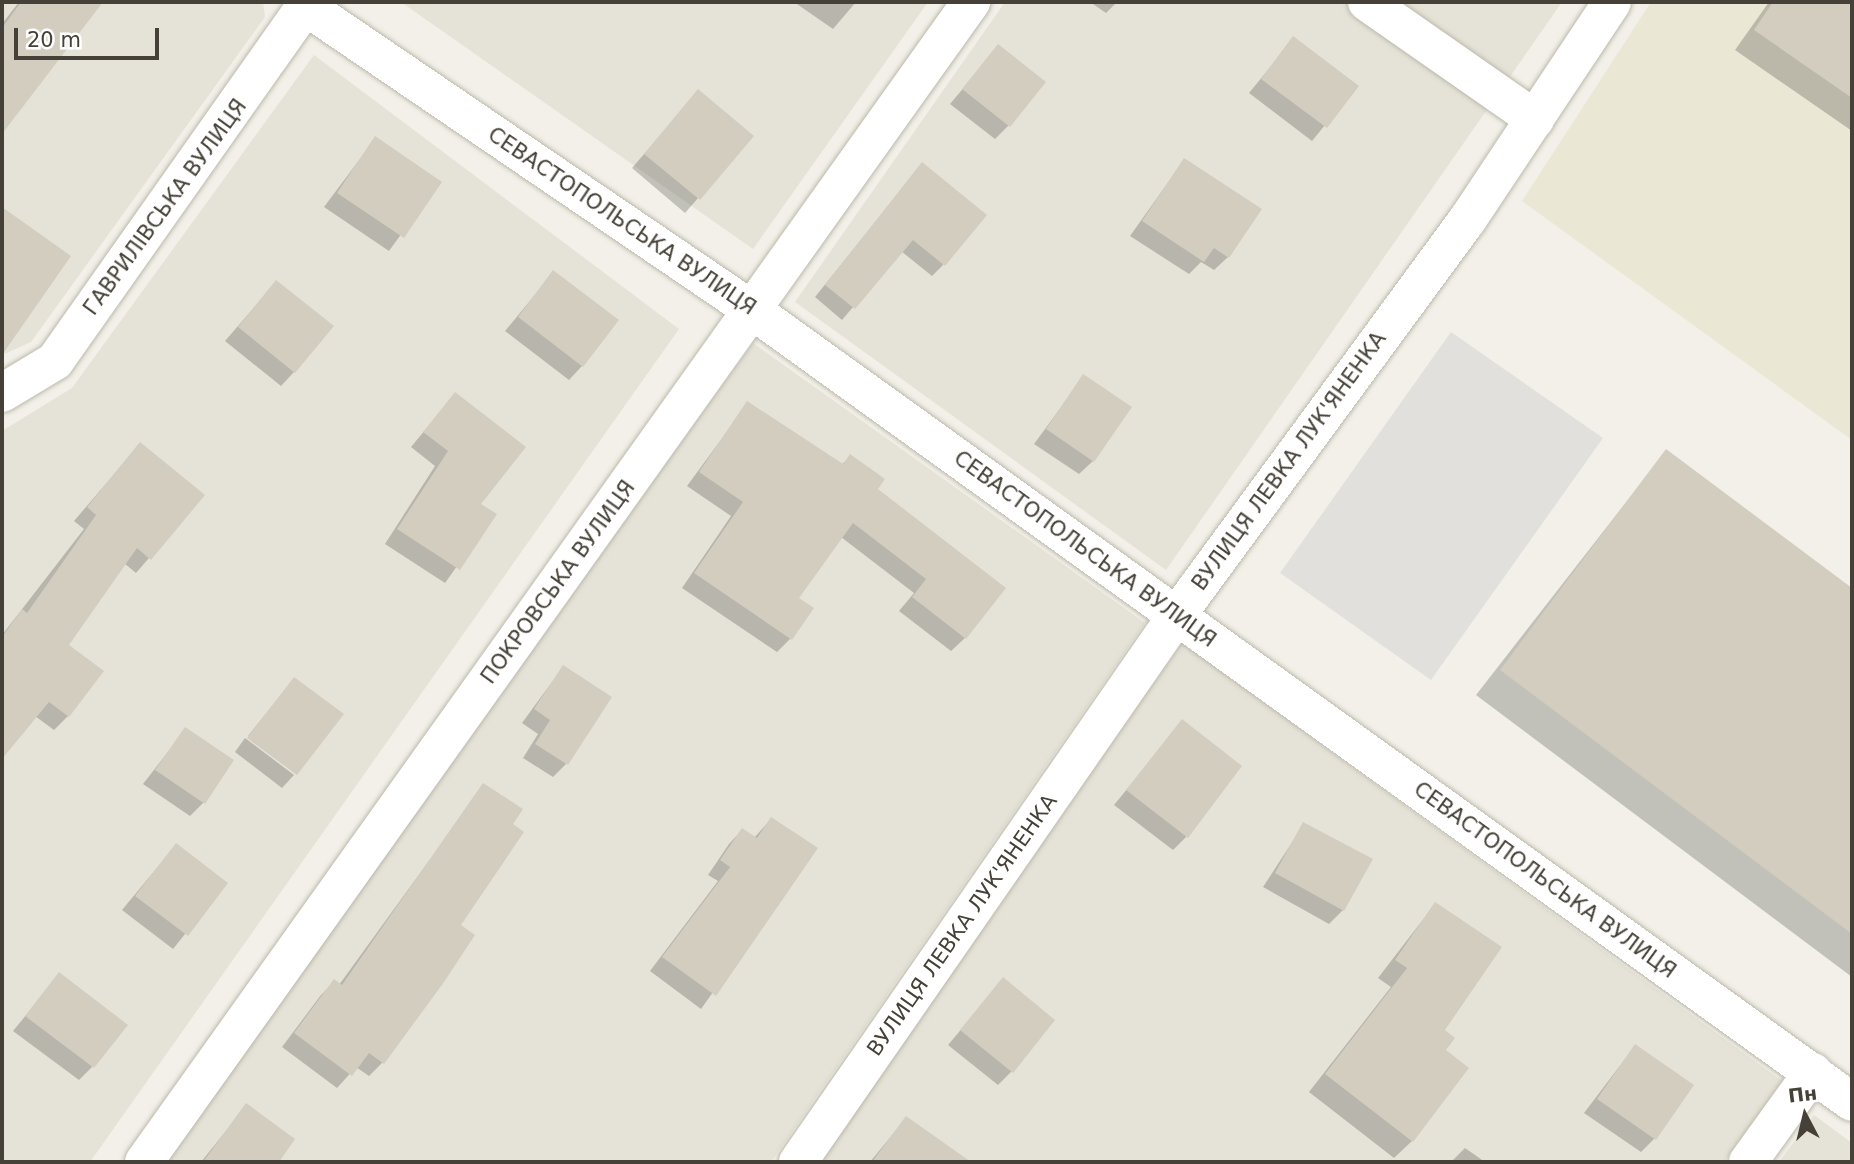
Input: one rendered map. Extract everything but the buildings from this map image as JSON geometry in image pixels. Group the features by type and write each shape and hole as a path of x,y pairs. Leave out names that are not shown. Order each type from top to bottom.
{"street":[{"name":"ПОКРОВСЬКА ВУЛИЦЯ","path":"144,1162 971,2"},
{"path":"1367,2 1535,119"},
{"name":"ВУЛИЦЯ ЛЕВКА ЛУК'ЯНЕНКА","path":"798,1162 1177,614 1535,119 1612,2"},
{"name":"СЕВАСТОПОЛЬСЬКА ВУЛИЦЯ","path":"308,5 752,310 1852,1102"},
{"name":"ГАВРИЛІВСЬКА ВУЛИЦЯ","path":"2,393 55,360 308,5"},
{"path":"1748,1162 1813,1072"}],"shaded area":[{"path":"2,2 263,2 265,17 31,342 2,355"},
{"path":"401,2 928,2 753,249"},
{"path":"1005,2 1562,2 1166,570 795,302"},
{"path":"1651,2 1852,2 1852,440 1522,201"},
{"path":"314,55 679,329 90,1162 2,1162 2,431 72,388"},
{"path":"1451,332 1603,438 1431,680 1280,573"},
{"path":"753,343 1145,623 771,1162 161,1162"},
{"path":"1182,643 1782,1081 1724,1162 820,1162"},
{"path":"1814,1115 1852,1143 1852,1162 1779,1162"}]}
